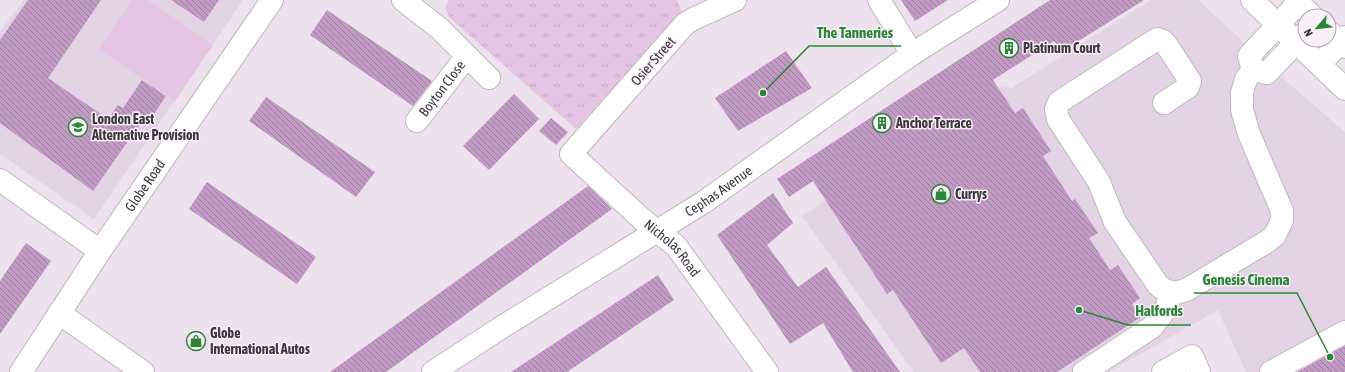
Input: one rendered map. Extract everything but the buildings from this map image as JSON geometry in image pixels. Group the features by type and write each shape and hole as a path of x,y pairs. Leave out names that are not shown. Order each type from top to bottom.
{"main road":[{"name":"Globe Road","path":"21,372 100,251 272,0"},
{"name":"Boyton Close","path":"403,0 426,6 466,56 489,78"},
{"name":"Osier Street","path":"583,140 686,24 693,19 736,0"},
{"path":"879,0 912,54"},
{"name":"Cephas Avenue","path":"433,372 502,327 704,202 912,54 998,0"},
{"path":"1252,0 1279,25 1297,36"},
{"path":"1253,70 1249,56 1279,25 1302,6"},
{"path":"1164,103 1188,87 1190,81 1163,40 1157,39 1059,102 1056,109 1058,119 1099,182 1115,222 1158,285 1171,293 1182,292 1195,285 1268,241 1279,229 1282,211 1249,134 1242,110 1242,93 1246,79 1253,70"},
{"path":"1320,64 1340,39"},
{"path":"1253,70 1267,73 1297,42"},
{"path":"1308,48 1320,64 1344,84"},
{"name":"Boyton Close","path":"417,121 466,56"},
{"name":"Nicholas Road","path":"583,140 571,154 643,220 676,246 766,372"},
{"path":"0,180 100,251"},
{"path":"1084,372 1152,327 1166,309 1171,293"},
{"path":"59,313 143,372"},
{"path":"1271,372 1345,332"},
{"path":"1163,372 1192,356 1199,372"}],"shaded area":[{"name":"London East Alternative Provision","path":"24,0 243,0 94,219 0,154 0,32"},
{"path":"1151,0 1198,0 1278,74 1345,132 1345,372 1246,372 1218,310 1109,372 914,372 802,216 1000,87 1008,86 1010,89"}],"green space":[{"path":"132,0 148,0 213,45 175,101 99,49"},
{"path":"449,0 677,0 682,12 576,129 450,18 445,8"}],"place":[{"name":"Platinum Court","path":"1009,48"},
{"name":"The Tanneries","path":"763,93"},
{"name":"Anchor Terrace","path":"882,123"},
{"name":"London East Alternative Provision","path":"78,127"},
{"name":"Currys","path":"941,194"},
{"name":"Halfords","path":"1079,310"},
{"name":"Globe International Autos","path":"196,341"},
{"name":"Genesis Cinema","path":"1330,357"}]}
